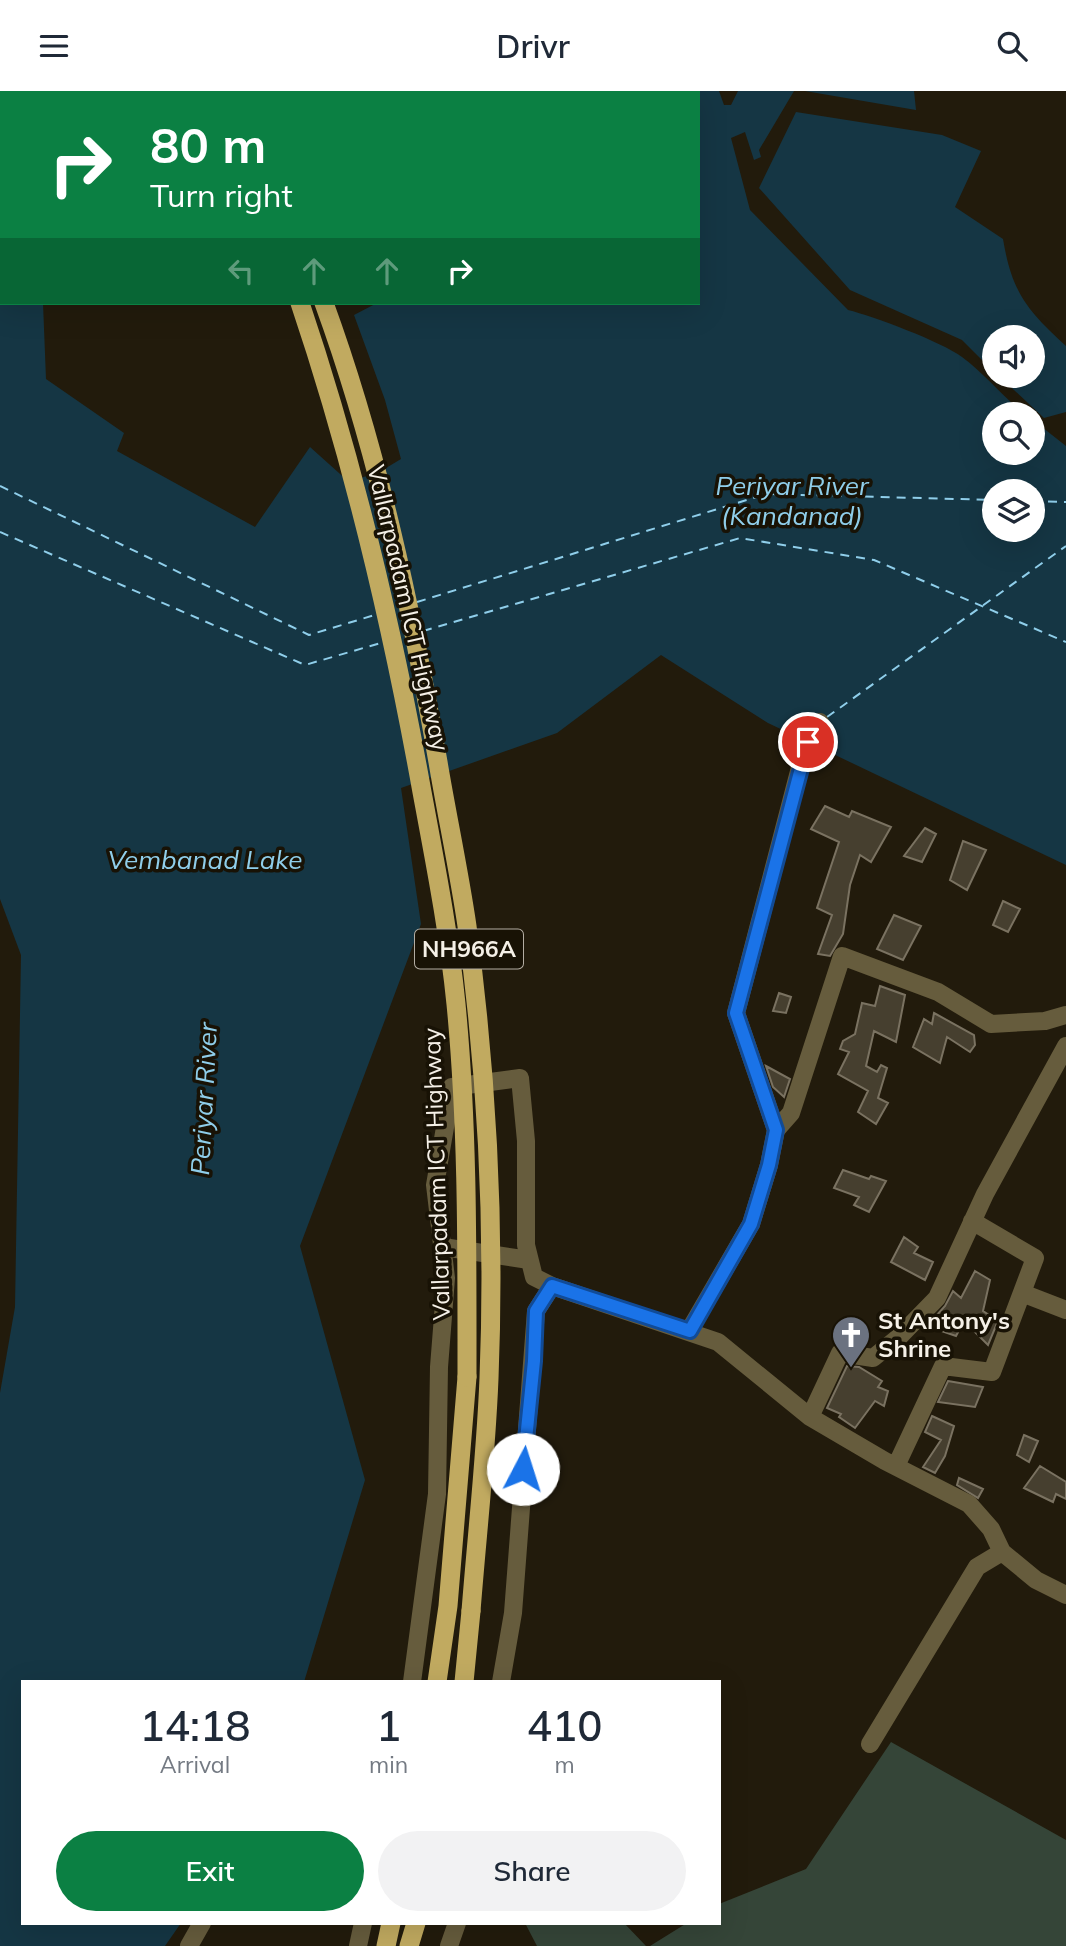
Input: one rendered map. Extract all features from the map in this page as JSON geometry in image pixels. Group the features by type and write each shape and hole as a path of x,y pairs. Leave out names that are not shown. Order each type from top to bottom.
{"highway":[{"name":"Vallarpadam ICT Highway","path":"301,305 340,423 369,531 405,698 439,886 456,1002 466,1142 467,1377 448,1606 436,1680"},
{"name":"Vallarpadam ICT Highway","path":"325,305 352,382 409,611 466,923 474,993 487,1157 489,1379 464,1680"},
{"path":"386,1946 391,1925"},
{"path":"409,1946 415,1925"}],"street":[{"path":"776,1130 736,1013 803,756 820,722"},
{"path":"690,1331 751,1224 769,1165 776,1130 791,1113 842,956 939,992 991,1024 1045,1021 1066,1015"},
{"path":"810,1417 840,1353 873,1358 899,1337 937,1298 972,1221 1066,1046"},
{"path":"412,1680 437,1494 439,1367 446,1277 435,1185 452,1087 520,1078 526,1141 526,1245 534,1277 552,1286 718,1342 810,1417 895,1466 969,1504 991,1529 1002,1552 1036,1580 1066,1595"},
{"path":"895,1466 943,1366 992,1372 1035,1258 972,1221"},
{"path":"443,1247 530,1260"},
{"path":"501,1680 513,1613 536,1311 552,1286"},
{"path":"1022,1293 1066,1310"},
{"path":"870,1744 977,1567 1002,1552"},
{"path":"189,1946 201,1925"},
{"path":"358,1946 363,1925"},
{"path":"449,1946 456,1925"}],"green space":[{"path":"891,1742 1066,1840 1066,1946 650,1946 684,1925 721,1925 721,1903 806,1869"},
{"path":"526,1925 626,1925 646,1946 537,1946"}],"water":[{"name":"Vembanad Lake","path":"700,91 719,91 724,105 731,105 738,91 794,91 759,150 761,157 754,160 745,132 731,138 750,210 848,310 907,330 952,351 982,375 982,388 996,388 1011,402 982,402 982,465 1045,465 1045,429 1066,446 1066,865 768,723 661,655 557,733 401,788 421,924 300,1246 365,1480 305,1680 21,1680 21,1925 180,1925 165,1946 0,1946 0,1393 15,1307 21,955 0,899 0,305 43,305 46,379 124,433 117,451 255,527 310,447 349,482 381,471 401,459 385,400 354,315 373,305 700,305"},
{"path":"805,91 914,91 916,110"},
{"path":"796,112 942,135 981,151 955,207 1003,239 1017,287 1031,311 1044,325 982,325 982,360 962,340 850,290 759,188"},
{"path":"1045,326 1066,346 1066,412 1045,418 1045,402 1027,402 1012,388 1045,388"}],"building":[{"path":"825,806 849,817 852,811 891,827 871,862 860,855 850,885 843,934 830,956 818,954 832,915 817,908 839,842 811,829"},
{"path":"925,828 936,834 922,862 904,856"},
{"path":"963,841 986,850 967,890 950,880"},
{"path":"1003,901 1020,909 1008,932 993,925"},
{"path":"894,915 921,926 903,960 877,949"},
{"path":"880,986 905,995 896,1042 874,1031 866,1066 877,1072 881,1065 887,1068 878,1098 888,1103 876,1124 858,1112 868,1091 838,1074 849,1052 840,1049 843,1041 855,1034 862,1003 875,1006"},
{"path":"779,993 791,997 786,1013 773,1011"},
{"path":"934,1013 974,1035 975,1045 970,1052 947,1037 940,1063 913,1047 924,1019 932,1024"},
{"path":"766,1066 790,1079 784,1097 773,1087"},
{"path":"843,1170 869,1179 871,1176 886,1181 869,1212 854,1205 859,1197 834,1188"},
{"path":"904,1237 918,1247 914,1253 933,1262 925,1280 891,1262"},
{"path":"975,1271 990,1280 983,1311 998,1321 988,1345 964,1321 956,1336 927,1326 945,1306 953,1291 961,1298"},
{"path":"847,1366 859,1367 882,1381 878,1387 888,1391 884,1406 875,1401 855,1428 839,1417 841,1414 827,1408"},
{"path":"948,1381 983,1387 975,1407 938,1402"},
{"path":"932,1416 954,1426 945,1456 935,1473 923,1467 941,1440 925,1432"},
{"path":"1024,1435 1038,1441 1029,1462 1017,1455"},
{"path":"1040,1466 1066,1482 1066,1499 1056,1494 1053,1502 1024,1488"},
{"path":"959,1478 983,1489 978,1498 957,1485"}],"ferry route":[{"path":"0,486 309,635 378,614"},
{"path":"417,602 766,494 982,500"},
{"path":"1045,501 1066,502"},
{"path":"0,532 305,665 384,642"},
{"path":"423,631 740,538 874,560 1066,642"},
{"path":"827,717 1066,546"}],"place":[{"name":"St Antony's Shrine","path":"851,1369"}],"route":[{"path":"523,1469 534,1361 536,1311 552,1286 690,1331 751,1224 769,1165 776,1130 736,1013 808,742"}],"water label":[{"name":"Periyar River (Kandanad)","path":"792,500"},
{"name":"Periyar River","path":"204,1099"}]}
